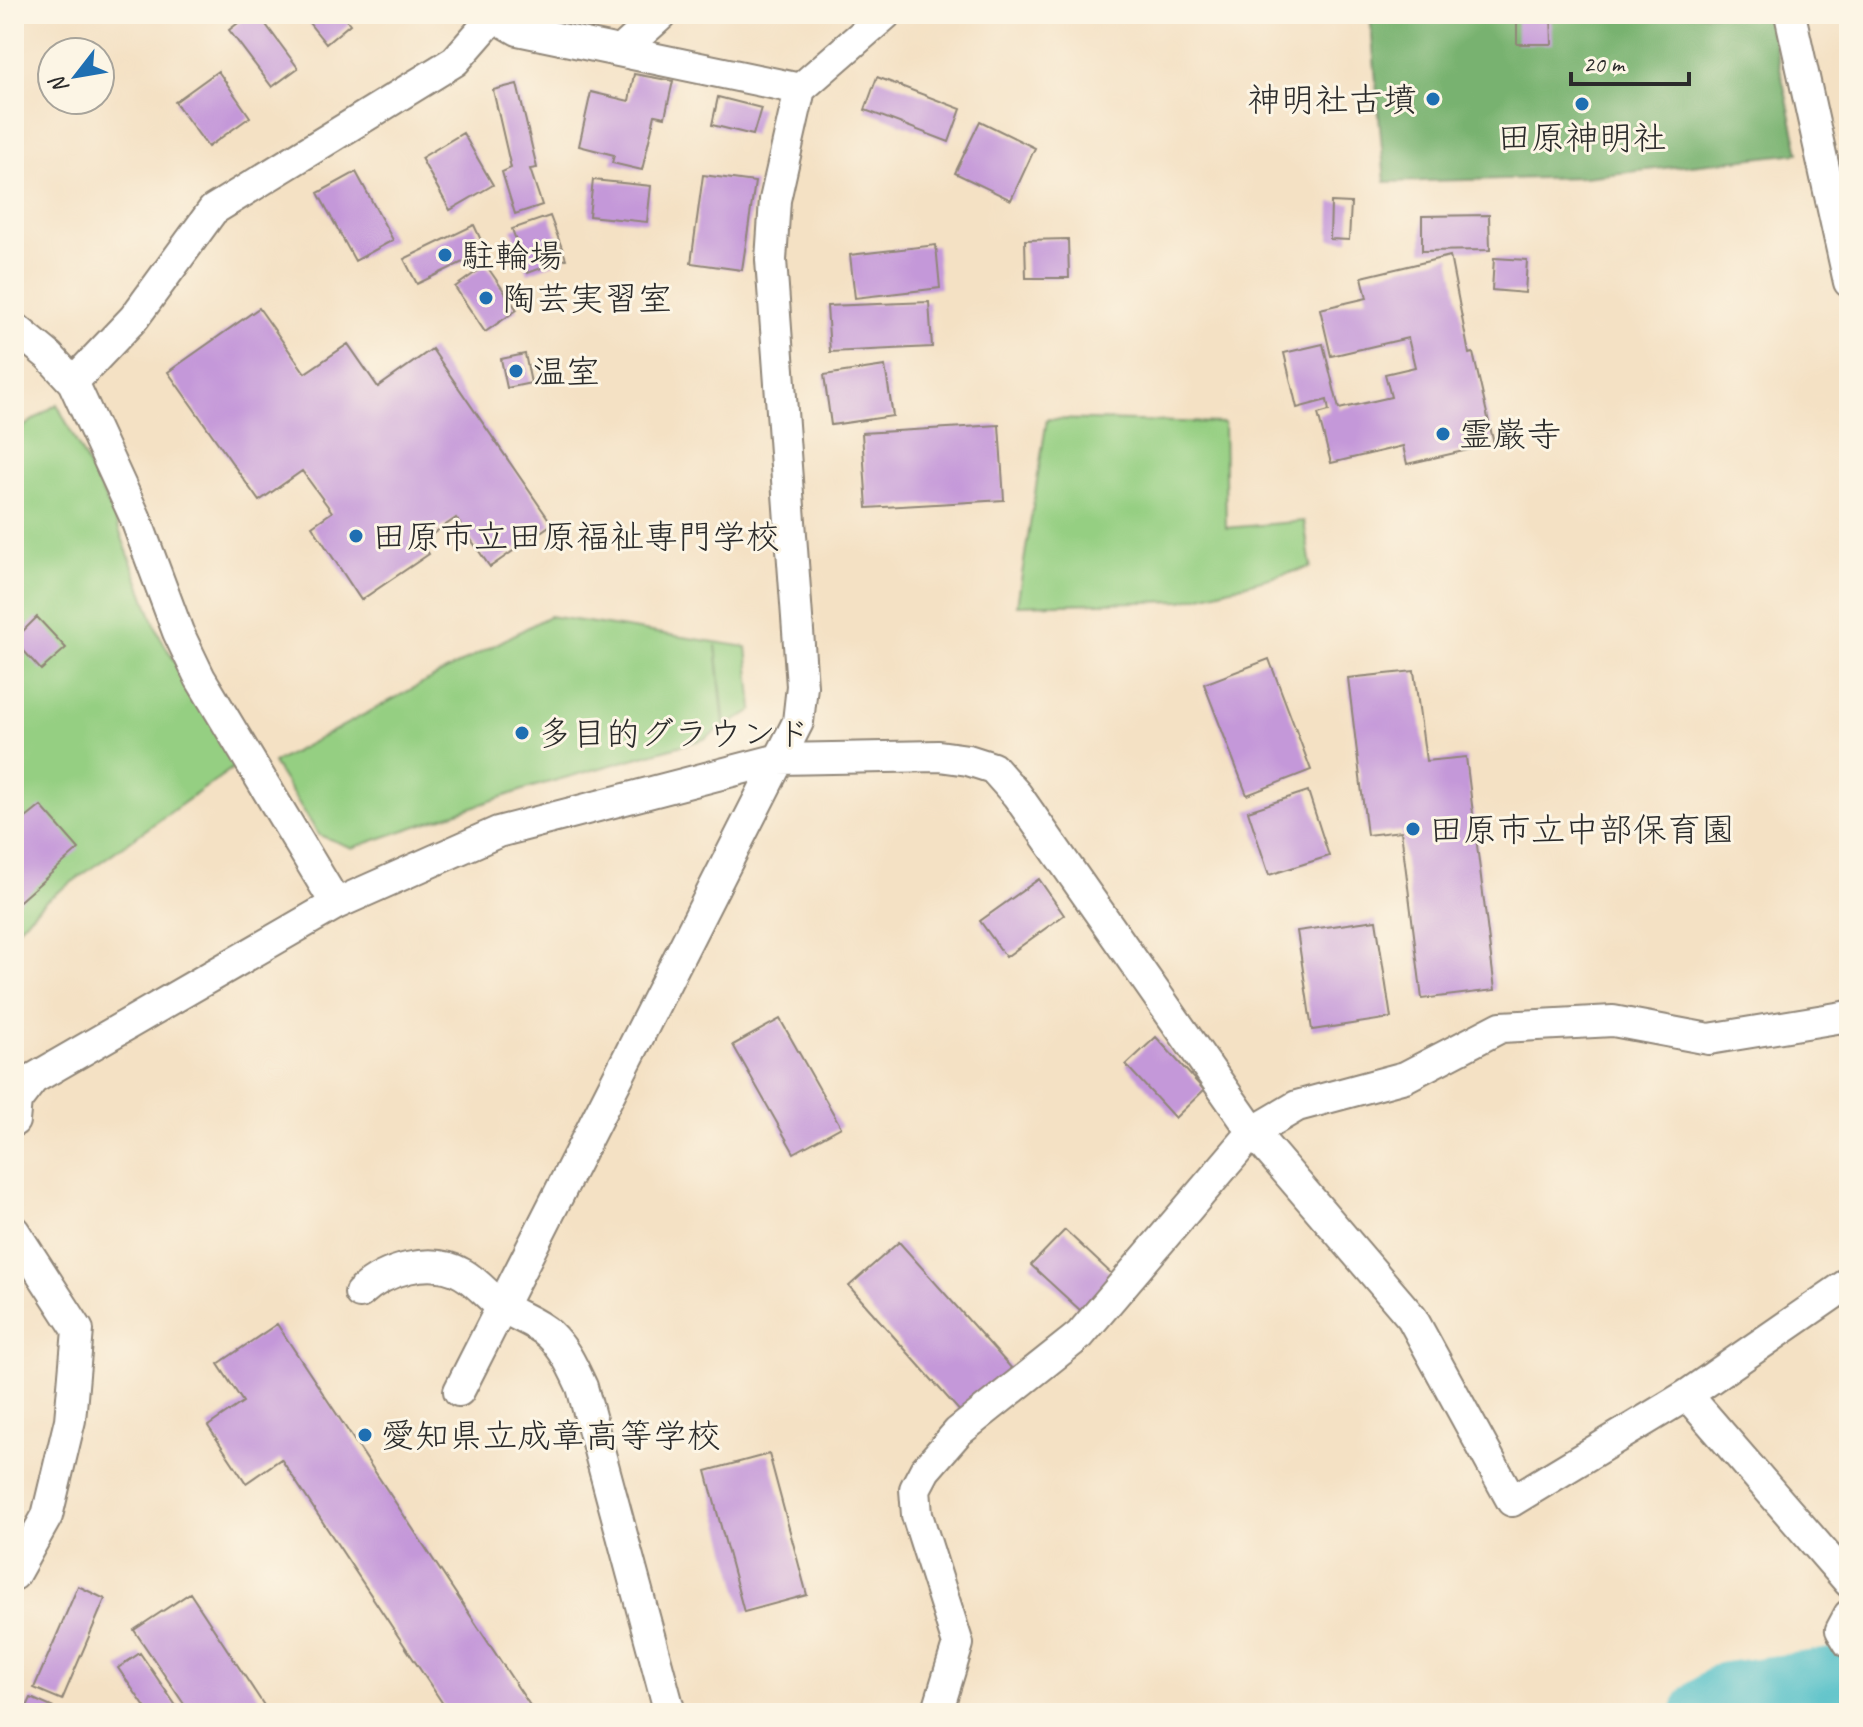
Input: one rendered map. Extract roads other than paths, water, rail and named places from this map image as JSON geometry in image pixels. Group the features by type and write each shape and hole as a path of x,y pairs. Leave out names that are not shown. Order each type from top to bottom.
{"street":[{"path":"622,50 662,14"},
{"path":"459,1391 798,722 802,686 771,260 775,200 800,89 886,14"},
{"path":"1790,14 1849,282"},
{"path":"73,382 134,318 213,210 455,61 493,16 518,30 800,89"},
{"path":"14,327 49,356 73,382 135,517 178,632 200,678 336,904"},
{"path":"15,1108 33,1079 336,904 498,832 779,759 939,756 993,768 1017,795 1253,1132 1412,1318 1512,1501 1687,1395 1849,1283"},
{"path":"937,1713 958,1644 917,1515 915,1489 925,1470 958,1432 1080,1335 1253,1132 1297,1106 1405,1077 1501,1027 1613,1021 1709,1039 1849,1016"},
{"path":"14,1231 78,1330 70,1420 47,1516 14,1575"},
{"path":"360,1293 376,1278 424,1265 445,1266 463,1274 502,1306 548,1333 566,1355 582,1387 670,1713"},
{"path":"1687,1395 1849,1582"},
{"path":"1849,1615 1841,1630 1849,1643"}],"waterway":[{"path":"1708,1713 1728,1698 1848,1682"}],"place":[{"name":"神明社古墳","path":"1433,99"},
{"name":"田原神明社","path":"1582,104"},
{"name":"駐輪場","path":"445,255"},
{"name":"陶芸実習室","path":"486,298"},
{"name":"温室","path":"516,371"},
{"name":"霊巌寺","path":"1443,434"},
{"name":"田原市立田原福祉専門学校","path":"356,536"},
{"name":"多目的グラウンド","path":"522,733"},
{"name":"田原市立中部保育園","path":"1413,829"},
{"name":"愛知県立成章高等学校","path":"365,1435"}]}
